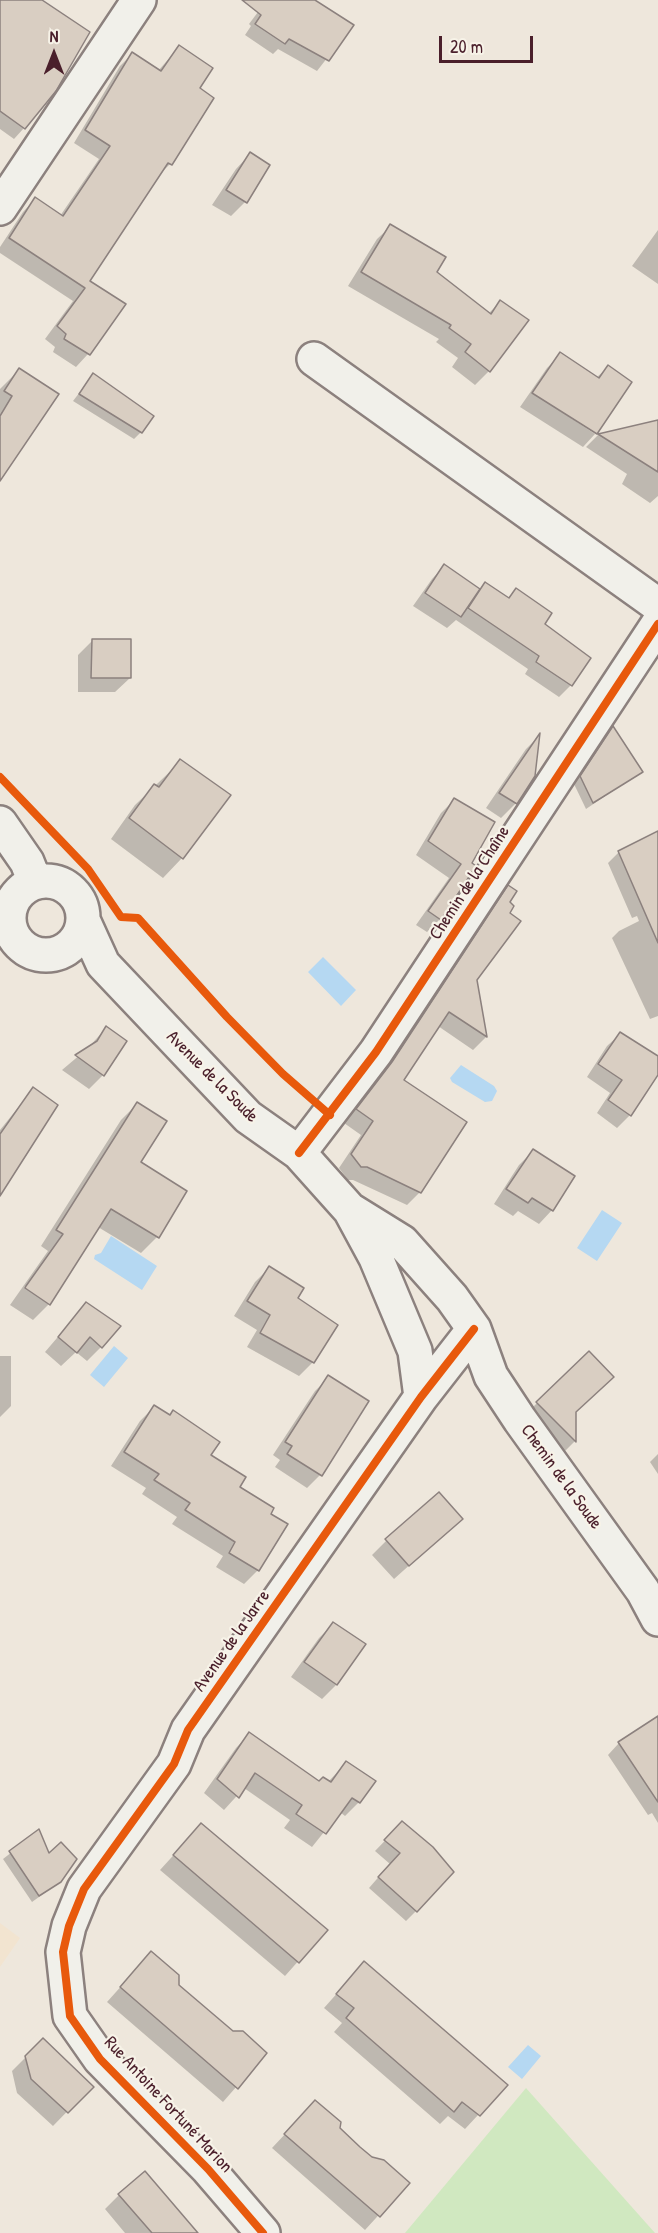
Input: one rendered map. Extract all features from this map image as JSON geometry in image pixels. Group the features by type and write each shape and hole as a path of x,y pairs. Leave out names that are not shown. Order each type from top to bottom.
{"street":[{"path":"0,208 139,0"},
{"path":"314,359 658,604"},
{"name":"Chemin de la Chaîne","path":"299,1153 376,1052 658,624"},
{"path":"0,823 27,862 35,882"},
{"path":"35,882 60,884 70,890 82,909 83,920 77,939 62,952 46,956 8,951 10,907 19,891 35,882"},
{"name":"Avenue de la Soude","path":"83,920 104,964 248,1117 299,1153 350,1210 376,1258 415,1351 421,1397"},
{"path":"62,952 104,964"},
{"name":"Avenue de la Soude","path":"350,1210 402,1242 452,1298 474,1329"},
{"name":"Avenue de la Jarre","path":"66,1990 63,1952 69,1926 84,1888 174,1764 188,1730 421,1397 474,1329"},
{"name":"Chemin de la Soude","path":"474,1329 491,1376 643,1591 658,1619"},
{"name":"Rue Antoine Fortuné Marion","path":"66,1990 70,2016 100,2059 208,2169 263,2233"}],"shaded area":[{"path":"0,1923 20,1938 0,1967"}],"green space":[{"path":"526,2088 655,2233 405,2233"}],"water":[{"path":"323,957 356,990 341,1006 308,972"},
{"path":"461,1065 494,1086 497,1091 492,1101 485,1102 452,1082 450,1078"},
{"path":"602,1210 622,1223 597,1261 577,1248"},
{"path":"111,1236 157,1266 142,1290 94,1259 95,1255 101,1253"},
{"path":"114,1346 128,1358 104,1387 90,1375"},
{"path":"528,2045 541,2056 522,2079 508,2067"}],"building":[{"path":"0,0 42,0 90,32 56,91 25,129 0,111"},
{"path":"242,0 315,0 354,25 329,61 289,39 285,44 255,24 261,15"},
{"path":"179,45 213,68 200,88 214,98 172,165 168,163 90,281 126,304 90,355 64,339 66,334 57,326 85,288 9,238 35,197 63,216 110,146 85,130 132,52 161,71"},
{"path":"250,152 270,165 247,203 226,190"},
{"path":"390,224 446,257 437,272 491,314 500,300 529,320 490,372 465,352 471,344 449,328 451,325 361,272"},
{"path":"560,352 599,378 608,365 632,382 597,434 532,393"},
{"path":"19,368 59,394 0,481 0,416 12,396 4,391"},
{"path":"93,373 154,416 142,433 79,394"},
{"path":"658,420 658,472 598,434"},
{"path":"444,564 480,589 461,617 425,593"},
{"path":"485,582 509,598 516,588 552,613 545,624 591,658 572,686 536,662 539,656 468,608"},
{"path":"92,639 131,639 131,678 91,678"},
{"path":"613,726 643,772 593,803 580,776"},
{"path":"540,733 535,776 517,804 499,793"},
{"path":"180,759 231,795 183,859 129,818 154,784 159,787"},
{"path":"454,798 495,822 472,863 476,866 441,920 428,911 461,864 428,841"},
{"path":"658,831 658,943 618,851"},
{"path":"508,885 517,891 510,902 514,906 510,913 521,921 477,980 487,1037 449,1012 404,1080 467,1122 421,1193 367,1167 361,1167 351,1154 373,1121 356,1109 392,1062"},
{"path":"106,1026 127,1041 104,1076 75,1055 97,1041"},
{"path":"620,1032 658,1056 658,1075 631,1116 608,1100 622,1080 598,1064"},
{"path":"33,1087 58,1105 0,1196 0,1134"},
{"path":"137,1102 167,1121 141,1162 187,1191 159,1238 111,1209 50,1305 25,1288 63,1234 56,1230"},
{"path":"533,1149 575,1176 553,1211 532,1198 528,1203 506,1189"},
{"path":"269,1266 304,1288 298,1298 338,1325 314,1363 260,1333 270,1315 247,1301"},
{"path":"86,1302 121,1326 102,1348 90,1337 77,1353 58,1337"},
{"path":"589,1351 614,1377 576,1412 576,1442 536,1402"},
{"path":"328,1375 369,1401 322,1476 287,1454 292,1446 285,1442"},
{"path":"154,1405 170,1415 173,1410 220,1442 211,1455 246,1477 240,1487 274,1508 271,1514 288,1524 259,1571 229,1553 235,1542 185,1510 190,1503 154,1480 159,1474 124,1452"},
{"path":"439,1492 463,1519 409,1566 385,1539"},
{"path":"333,1622 366,1644 337,1685 304,1662"},
{"path":"658,1716 658,1802 618,1742"},
{"path":"249,1732 319,1781 323,1777 331,1782 346,1761 376,1781 360,1803 352,1798 326,1834 296,1814 302,1805 255,1773 239,1798 217,1779"},
{"path":"402,1821 433,1847 454,1872 417,1912 378,1877 400,1853 384,1840"},
{"path":"201,1823 328,1930 299,1963 173,1855"},
{"path":"39,1829 49,1853 61,1842 77,1859 61,1882 39,1896 9,1851"},
{"path":"151,1951 179,1975 179,1985 233,2031 243,2031 267,2053 238,2089 120,1987"},
{"path":"364,1961 508,2085 480,2116 462,2102 454,2112 346,2018 354,2008 336,1994"},
{"path":"43,2038 94,2087 68,2113 31,2079 25,2056"},
{"path":"315,2100 341,2122 340,2128 360,2147 372,2157 384,2160 410,2183 380,2217 284,2134"},
{"path":"145,2171 198,2233 152,2233 118,2194"}],"cycle path":[{"path":"299,1153 376,1052 658,624"},
{"path":"0,777 88,869 121,917 138,918 227,1017 283,1074 330,1115"},
{"path":"263,2233 208,2169 100,2059 70,2016 63,1952 69,1926 84,1889 174,1764 188,1730 421,1397 474,1329"}]}
